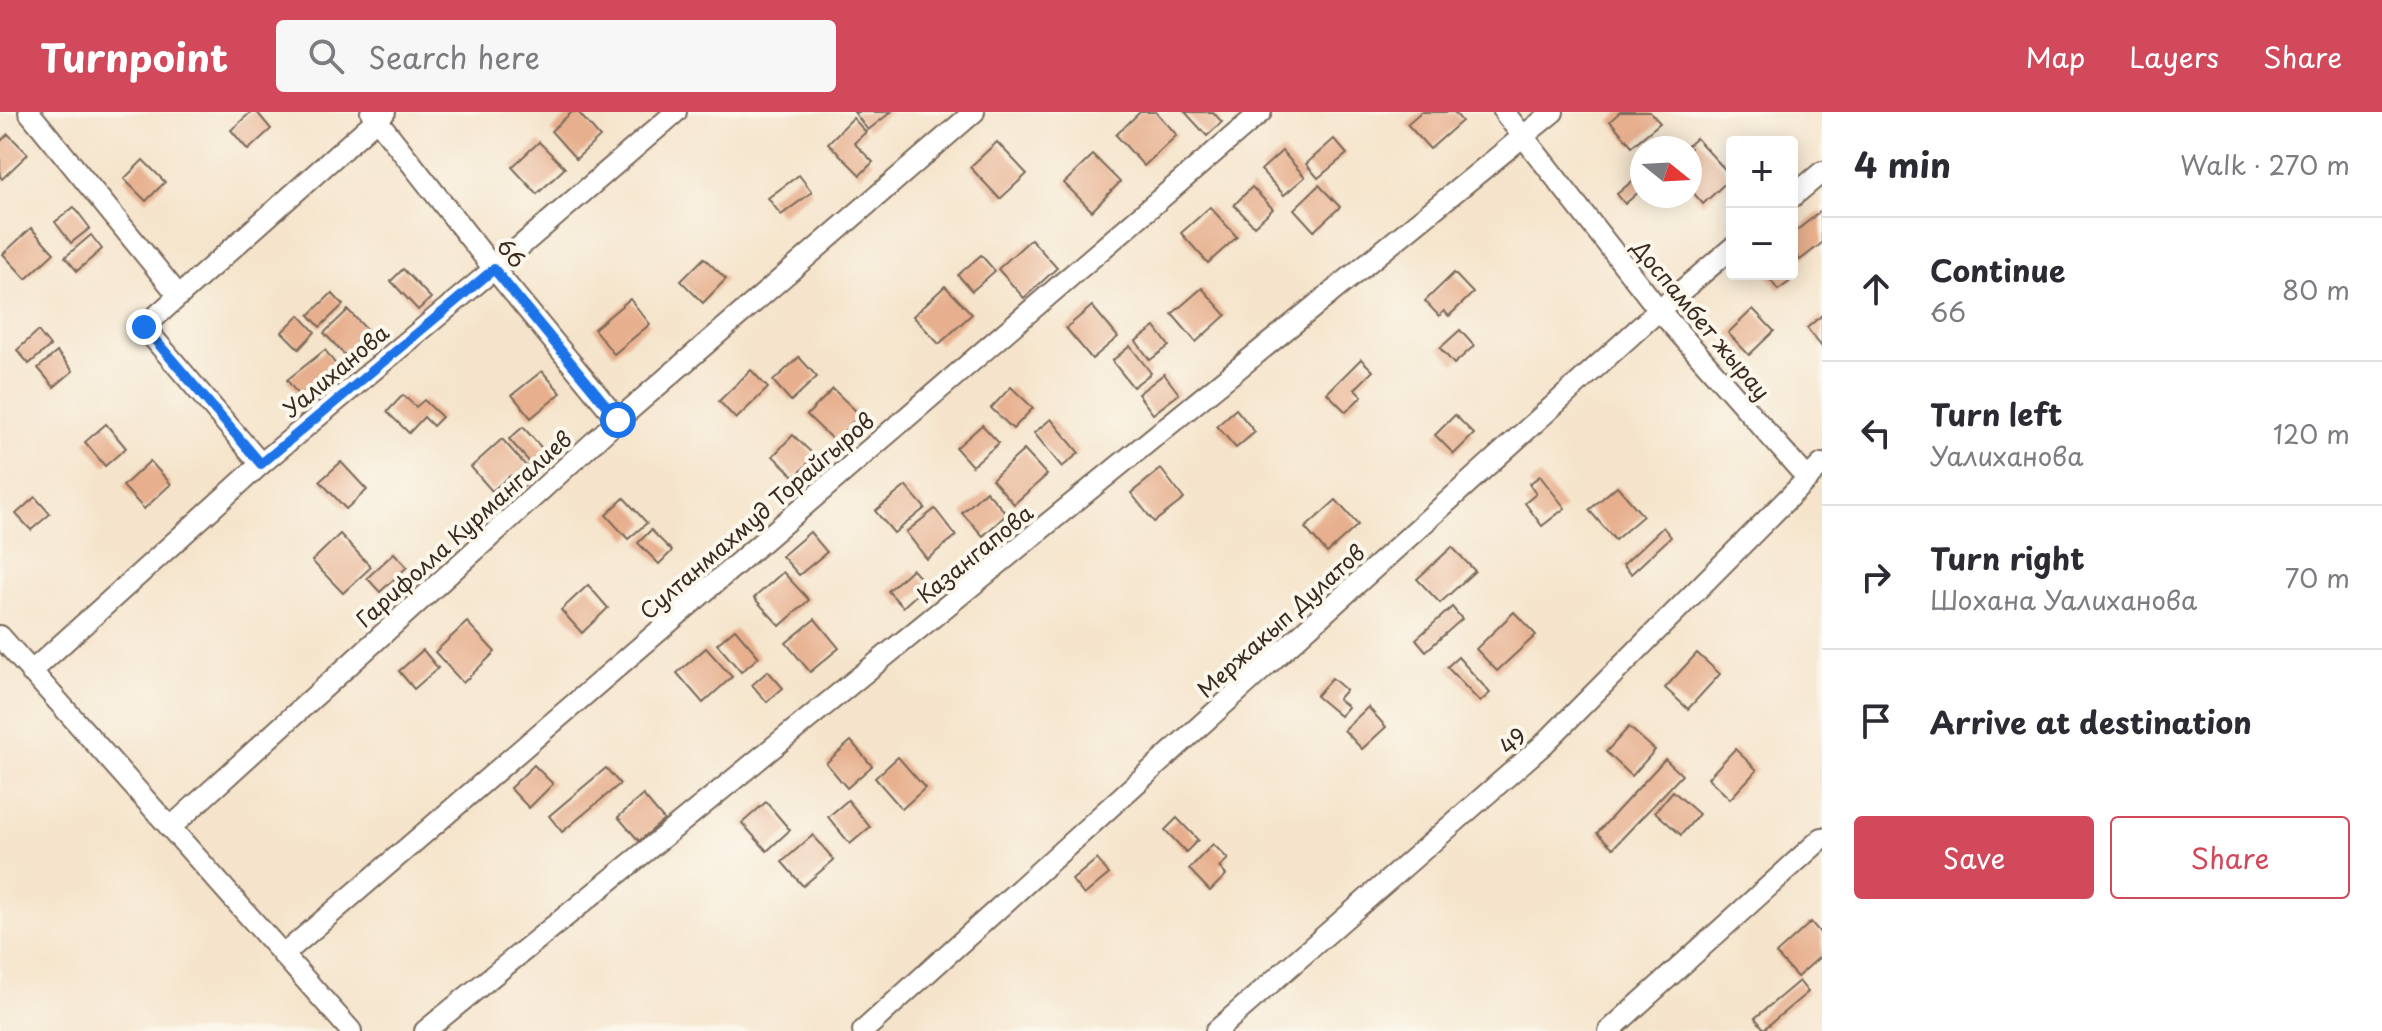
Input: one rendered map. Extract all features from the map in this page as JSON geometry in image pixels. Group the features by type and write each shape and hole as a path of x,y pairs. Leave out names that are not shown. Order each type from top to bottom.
{"street":[{"path":"29,112 179,296"},
{"name":"Уалиханова","path":"31,672 261,464 676,112"},
{"name":"Гарифолла Курмангалиев","path":"170,828 618,420 974,112"},
{"name":"Султанмахмуд Торайгыров","path":"283,955 1261,112"},
{"name":"Доспамбет жырау","path":"1504,112 1659,310 1815,472"},
{"name":"Казангапова","path":"425,1031 1553,112"},
{"path":"261,464 144,327 378,114"},
{"name":"66","path":"378,114 494,269 618,420"},
{"path":"1798,192 1822,172"},
{"name":"Мержакып Дулатов","path":"863,1031 1659,310 1726,253"},
{"name":"49","path":"1216,1031 1544,744 1815,472"},
{"path":"0,636 351,1031"},
{"path":"1609,1031 1822,838"}],"building":[{"path":"251,112 257,112 271,129 248,150 231,130"},
{"path":"572,112 578,112 600,137 576,159 551,131"},
{"path":"854,112 891,112 868,130"},
{"path":"1140,112 1156,112 1177,135 1144,166 1116,135"},
{"path":"1185,112 1213,112 1222,122 1207,136"},
{"path":"1421,112 1454,112 1462,121 1430,149 1407,124"},
{"path":"1620,112 1650,112 1660,123 1644,136 1630,136 1630,144 1610,121"},
{"path":"853,118 866,132 854,143 873,162 860,175 828,143"},
{"path":"8,134 28,154 2,179 0,142"},
{"path":"1334,139 1347,154 1318,178 1306,164"},
{"path":"539,142 565,168 537,194 512,167"},
{"path":"997,142 1027,174 1000,199 970,167"},
{"path":"1702,144 1726,170 1726,183 1703,204"},
{"path":"1282,151 1305,177 1284,195 1261,170"},
{"path":"1093,155 1120,182 1092,211 1064,183"},
{"path":"143,160 165,182 146,201 124,179"},
{"path":"799,175 812,192 781,215 768,198"},
{"path":"1630,183 1630,200 1625,204 1617,194"},
{"path":"1319,185 1340,207 1314,231 1294,209"},
{"path":"1252,187 1273,209 1254,226 1234,205"},
{"path":"74,207 90,228 71,243 55,222"},
{"path":"1210,207 1237,237 1208,263 1181,233"},
{"path":"1821,211 1822,243 1800,260 1798,257 1798,229"},
{"path":"31,228 54,253 26,279 3,254"},
{"path":"91,235 102,249 77,271 65,257"},
{"path":"1031,239 1057,268 1024,298 998,269"},
{"path":"981,255 995,271 972,291 958,275"},
{"path":"704,258 726,279 703,303 681,281"},
{"path":"403,269 431,298 418,310 391,281"},
{"path":"1454,273 1473,293 1449,316 1444,311 1439,316 1425,301"},
{"path":"1770,280 1792,280 1778,290"},
{"path":"945,286 972,314 939,344 913,316"},
{"path":"1202,288 1226,315 1196,342 1172,314"},
{"path":"332,293 343,305 320,327 309,315"},
{"path":"630,299 650,324 614,354 594,329"},
{"path":"1092,306 1118,337 1092,359 1066,328"},
{"path":"1753,309 1774,331 1749,355 1728,333"},
{"path":"348,310 370,333 346,356 324,333"},
{"path":"299,315 315,332 299,349 282,332"},
{"path":"1822,315 1822,347 1807,328"},
{"path":"1155,327 1169,346 1150,360 1136,341"},
{"path":"1460,330 1474,346 1454,364 1440,348"},
{"path":"38,331 50,346 29,364 17,350"},
{"path":"1130,346 1151,373 1133,387 1112,361"},
{"path":"325,350 343,374 305,404 287,380"},
{"path":"57,352 73,371 54,387 38,368"},
{"path":"799,357 817,377 791,401 773,381"},
{"path":"1361,359 1373,371 1355,389 1362,396 1346,412 1327,393"},
{"path":"751,370 768,388 736,419 719,401"},
{"path":"542,371 561,393 531,418 512,395"},
{"path":"1164,374 1179,394 1153,414 1138,394"},
{"path":"1011,387 1033,408 1013,429 991,408"},
{"path":"833,389 860,415 834,441 807,415"},
{"path":"403,395 416,407 424,400 442,417 433,426 424,417 409,433 387,412"},
{"path":"1236,409 1255,432 1236,448 1217,426"},
{"path":"1455,415 1474,434 1454,454 1435,435"},
{"path":"1051,419 1079,453 1062,467 1034,433"},
{"path":"106,424 126,448 105,466 85,442"},
{"path":"982,425 999,443 972,466 956,448"},
{"path":"523,427 548,455 534,467 509,439"},
{"path":"793,435 815,456 795,477 773,456"},
{"path":"502,439 535,476 521,489 510,476 492,491 471,467"},
{"path":"1024,450 1047,475 1014,504 992,479"},
{"path":"150,461 171,484 144,509 123,486"},
{"path":"341,462 367,490 346,509 320,481"},
{"path":"1161,469 1184,499 1154,522 1131,493"},
{"path":"1540,476 1565,508 1542,526 1525,503 1536,494 1529,484"},
{"path":"906,486 925,508 894,533 875,511"},
{"path":"1617,486 1643,516 1615,540 1589,510"},
{"path":"986,491 1007,514 983,536 962,513"},
{"path":"35,497 50,514 31,530 16,514"},
{"path":"624,498 647,523 628,539 606,515"},
{"path":"1336,500 1358,525 1327,553 1305,528"},
{"path":"935,509 956,536 927,559 906,532"},
{"path":"1663,527 1671,537 1631,574 1623,565"},
{"path":"651,530 672,551 659,564 638,543"},
{"path":"810,532 827,552 799,575 782,556"},
{"path":"340,534 371,567 343,593 312,561"},
{"path":"1452,547 1475,571 1440,603 1417,579"},
{"path":"394,553 407,567 380,592 367,578"},
{"path":"912,569 927,585 903,607 888,591"},
{"path":"783,572 809,600 780,626 754,598"},
{"path":"588,585 608,608 582,633 561,610"},
{"path":"1452,607 1462,619 1426,651 1416,639"},
{"path":"1514,612 1536,635 1497,671 1476,649"},
{"path":"815,619 839,648 810,672 786,643"},
{"path":"467,622 495,652 463,683 435,652"},
{"path":"735,629 759,657 741,672 717,644"},
{"path":"706,648 732,677 703,703 677,673"},
{"path":"423,650 438,668 414,689 399,671"},
{"path":"1697,653 1720,674 1688,709 1665,688"},
{"path":"1458,657 1490,693 1480,702 1447,667"},
{"path":"768,671 783,688 767,702 752,685"},
{"path":"1332,678 1346,690 1338,699 1348,707 1340,716 1316,696"},
{"path":"1368,707 1386,727 1362,749 1344,730"},
{"path":"1629,727 1655,750 1632,776 1606,752"},
{"path":"851,741 872,766 847,788 826,763"},
{"path":"1735,749 1757,770 1730,799 1708,778"},
{"path":"898,757 925,788 902,809 875,778"},
{"path":"1665,759 1682,775 1613,848 1597,833"},
{"path":"534,765 553,784 529,808 510,788"},
{"path":"606,768 620,784 562,832 549,816"},
{"path":"1673,791 1699,814 1681,835 1655,812"},
{"path":"643,795 664,820 639,841 618,817"},
{"path":"848,800 870,827 850,844 828,817"},
{"path":"766,802 790,830 767,851 742,823"},
{"path":"1177,818 1198,840 1186,852 1165,830"},
{"path":"813,835 834,860 803,886 782,862"},
{"path":"1213,844 1228,859 1219,867 1226,875 1210,891 1189,869"},
{"path":"1097,859 1109,874 1084,895 1072,880"},
{"path":"1811,922 1822,935 1822,955 1797,977 1776,954"},
{"path":"1799,981 1808,992 1764,1029 1755,1018"}],"route":[{"path":"144,327 261,464 494,269 618,420"}]}
